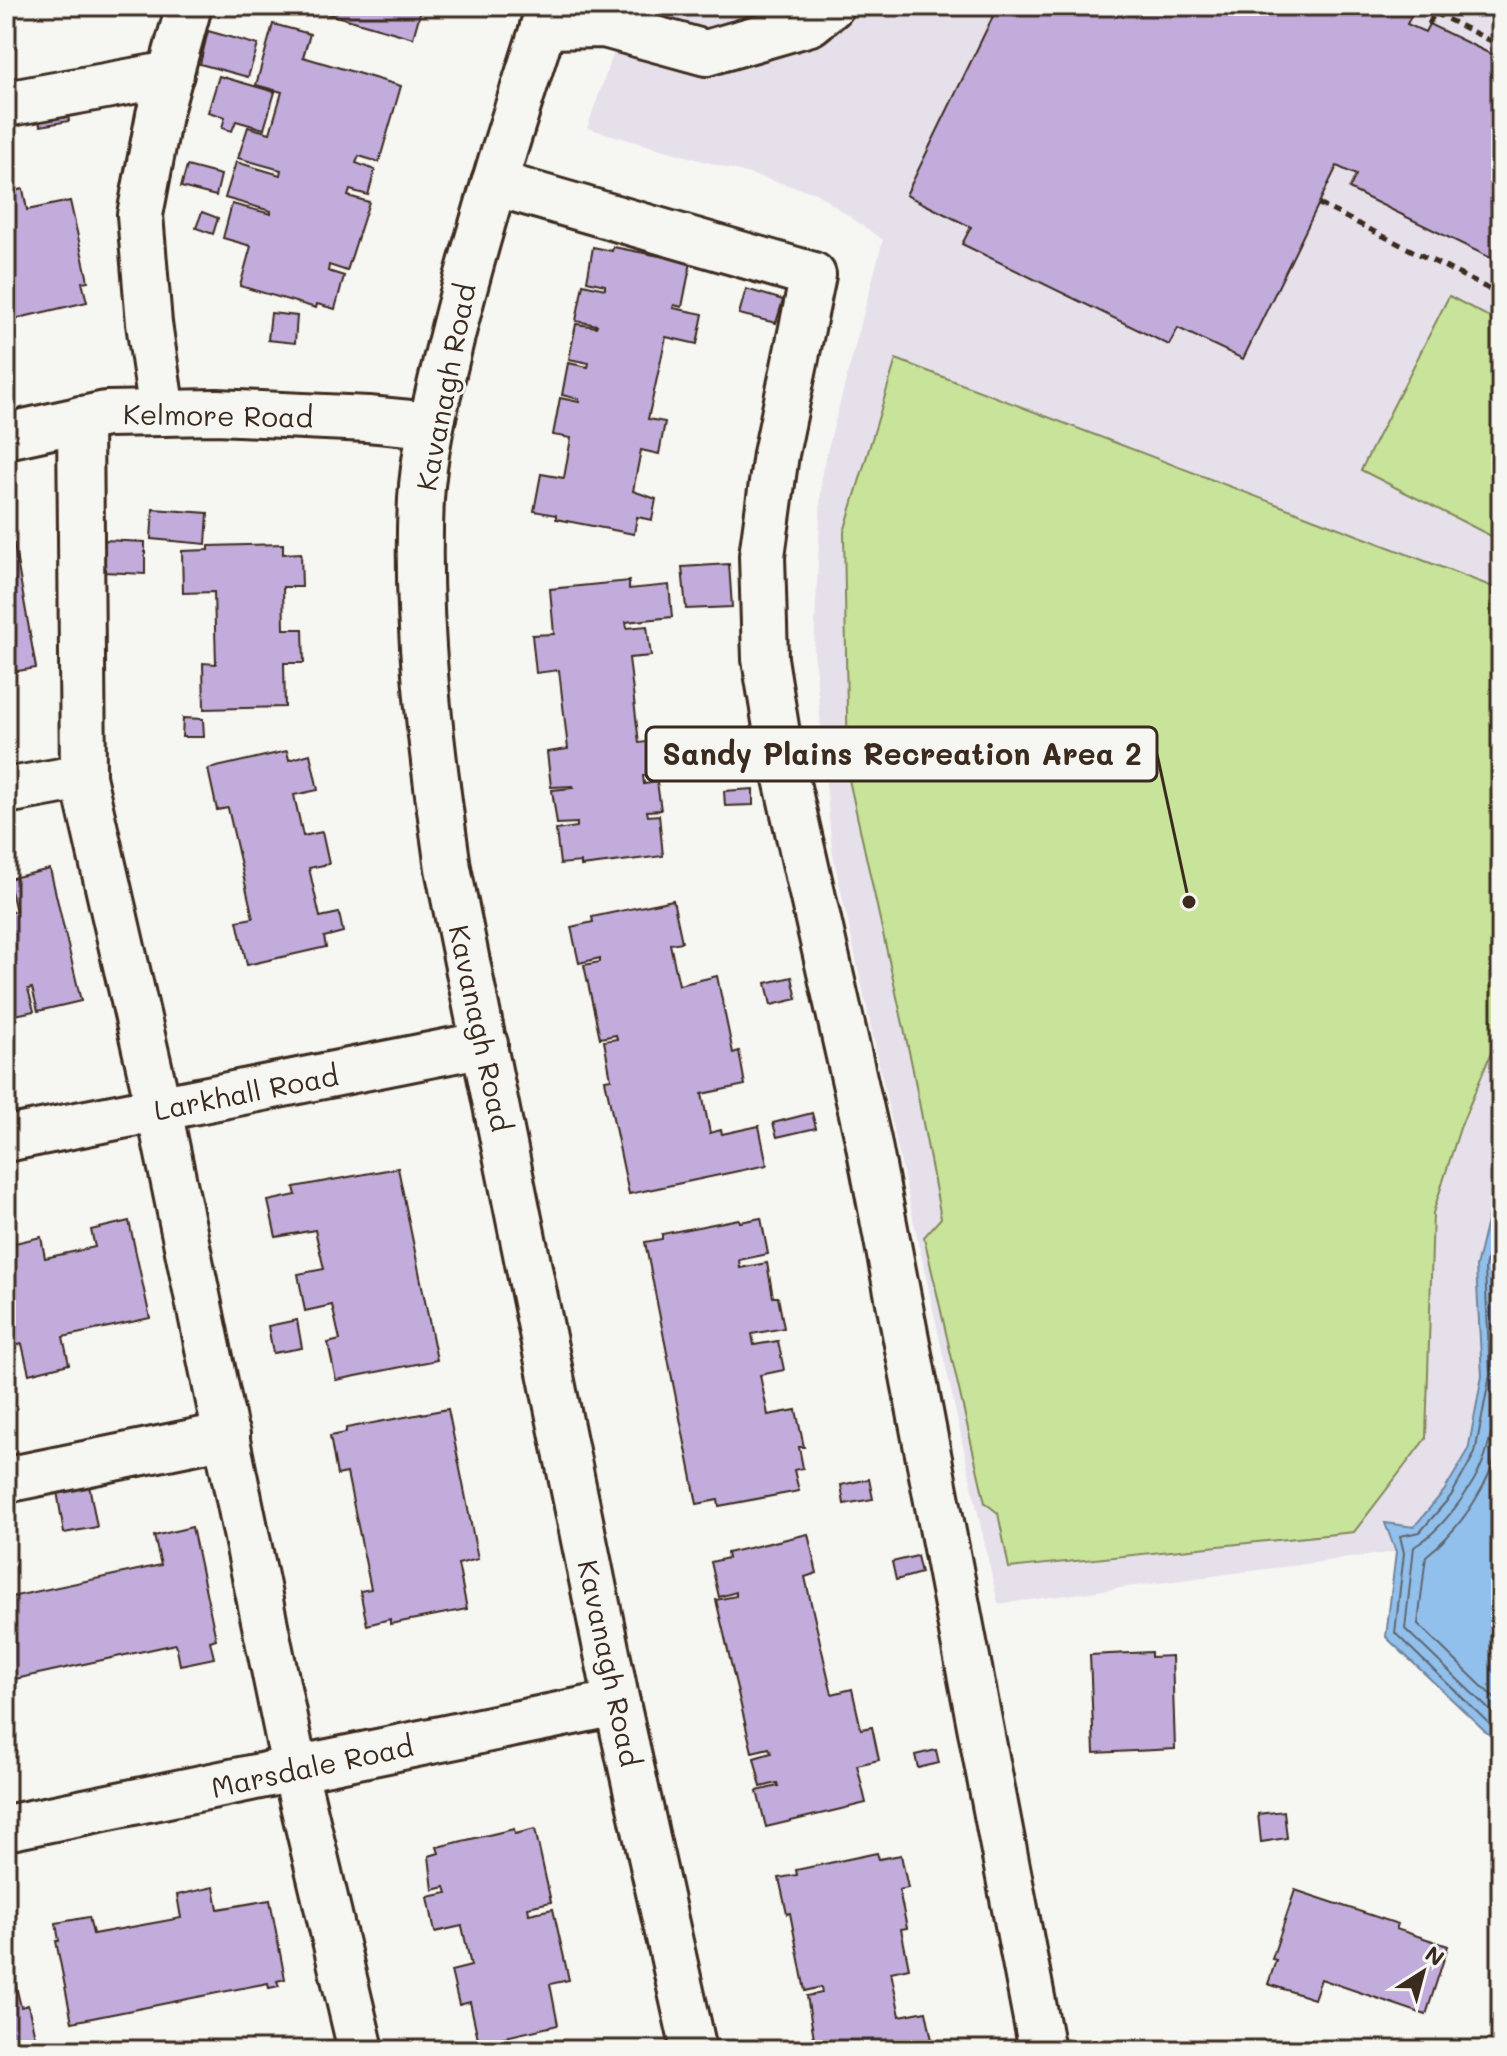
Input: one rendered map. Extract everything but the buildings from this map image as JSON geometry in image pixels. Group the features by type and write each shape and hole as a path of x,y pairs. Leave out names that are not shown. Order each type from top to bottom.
{"street":[{"path":"162,413 149,323 140,215 159,115 189,6"},
{"path":"546,16 604,25 706,53 810,23 831,6"},
{"name":"Kavanagh Road","path":"546,16 467,276 431,425 421,497 421,605 432,749 448,868 617,1703 694,2050"},
{"path":"6,104 171,74"},
{"path":"494,183 813,275 776,454 764,541 765,659 780,752 868,1140 1042,2050"},
{"name":"Kelmore Road","path":"6,436 106,414 217,412 431,425"},
{"path":"80,419 83,777 159,1110 295,1771 361,2050"},
{"path":"6,791 83,777"},
{"name":"Larkhall Road","path":"6,1139 485,1044"},
{"path":"6,1480 227,1435"},
{"name":"Marsdale Road","path":"6,1828 617,1703"}],"path":[{"path":"1429,24 1438,6"},
{"path":"1435,13 1501,46"},
{"path":"1319,204 1501,295"}],"shaded area":[{"path":"630,6 1501,6 1501,1163 1476,1267 1482,1376 1468,1451 1444,1491 1396,1552 998,1604 832,850 814,651 822,471 883,240 816,193 587,128"}],"green space":[{"path":"1449,296 1501,323 1501,541 1361,470"},
{"path":"896,359 1501,590 1501,1029 1460,1128 1433,1213 1426,1438 1354,1532 1009,1568 998,1513 985,1503 924,1237 941,1218 912,1065 848,775 844,532"}],"water":[{"path":"1501,1163 1501,1746 1386,1637 1396,1552 1385,1523 1414,1527 1444,1491 1468,1451 1482,1376 1476,1267"}],"place":[{"name":"Sandy Plains Recreation Area 2","path":"1189,902"}]}
